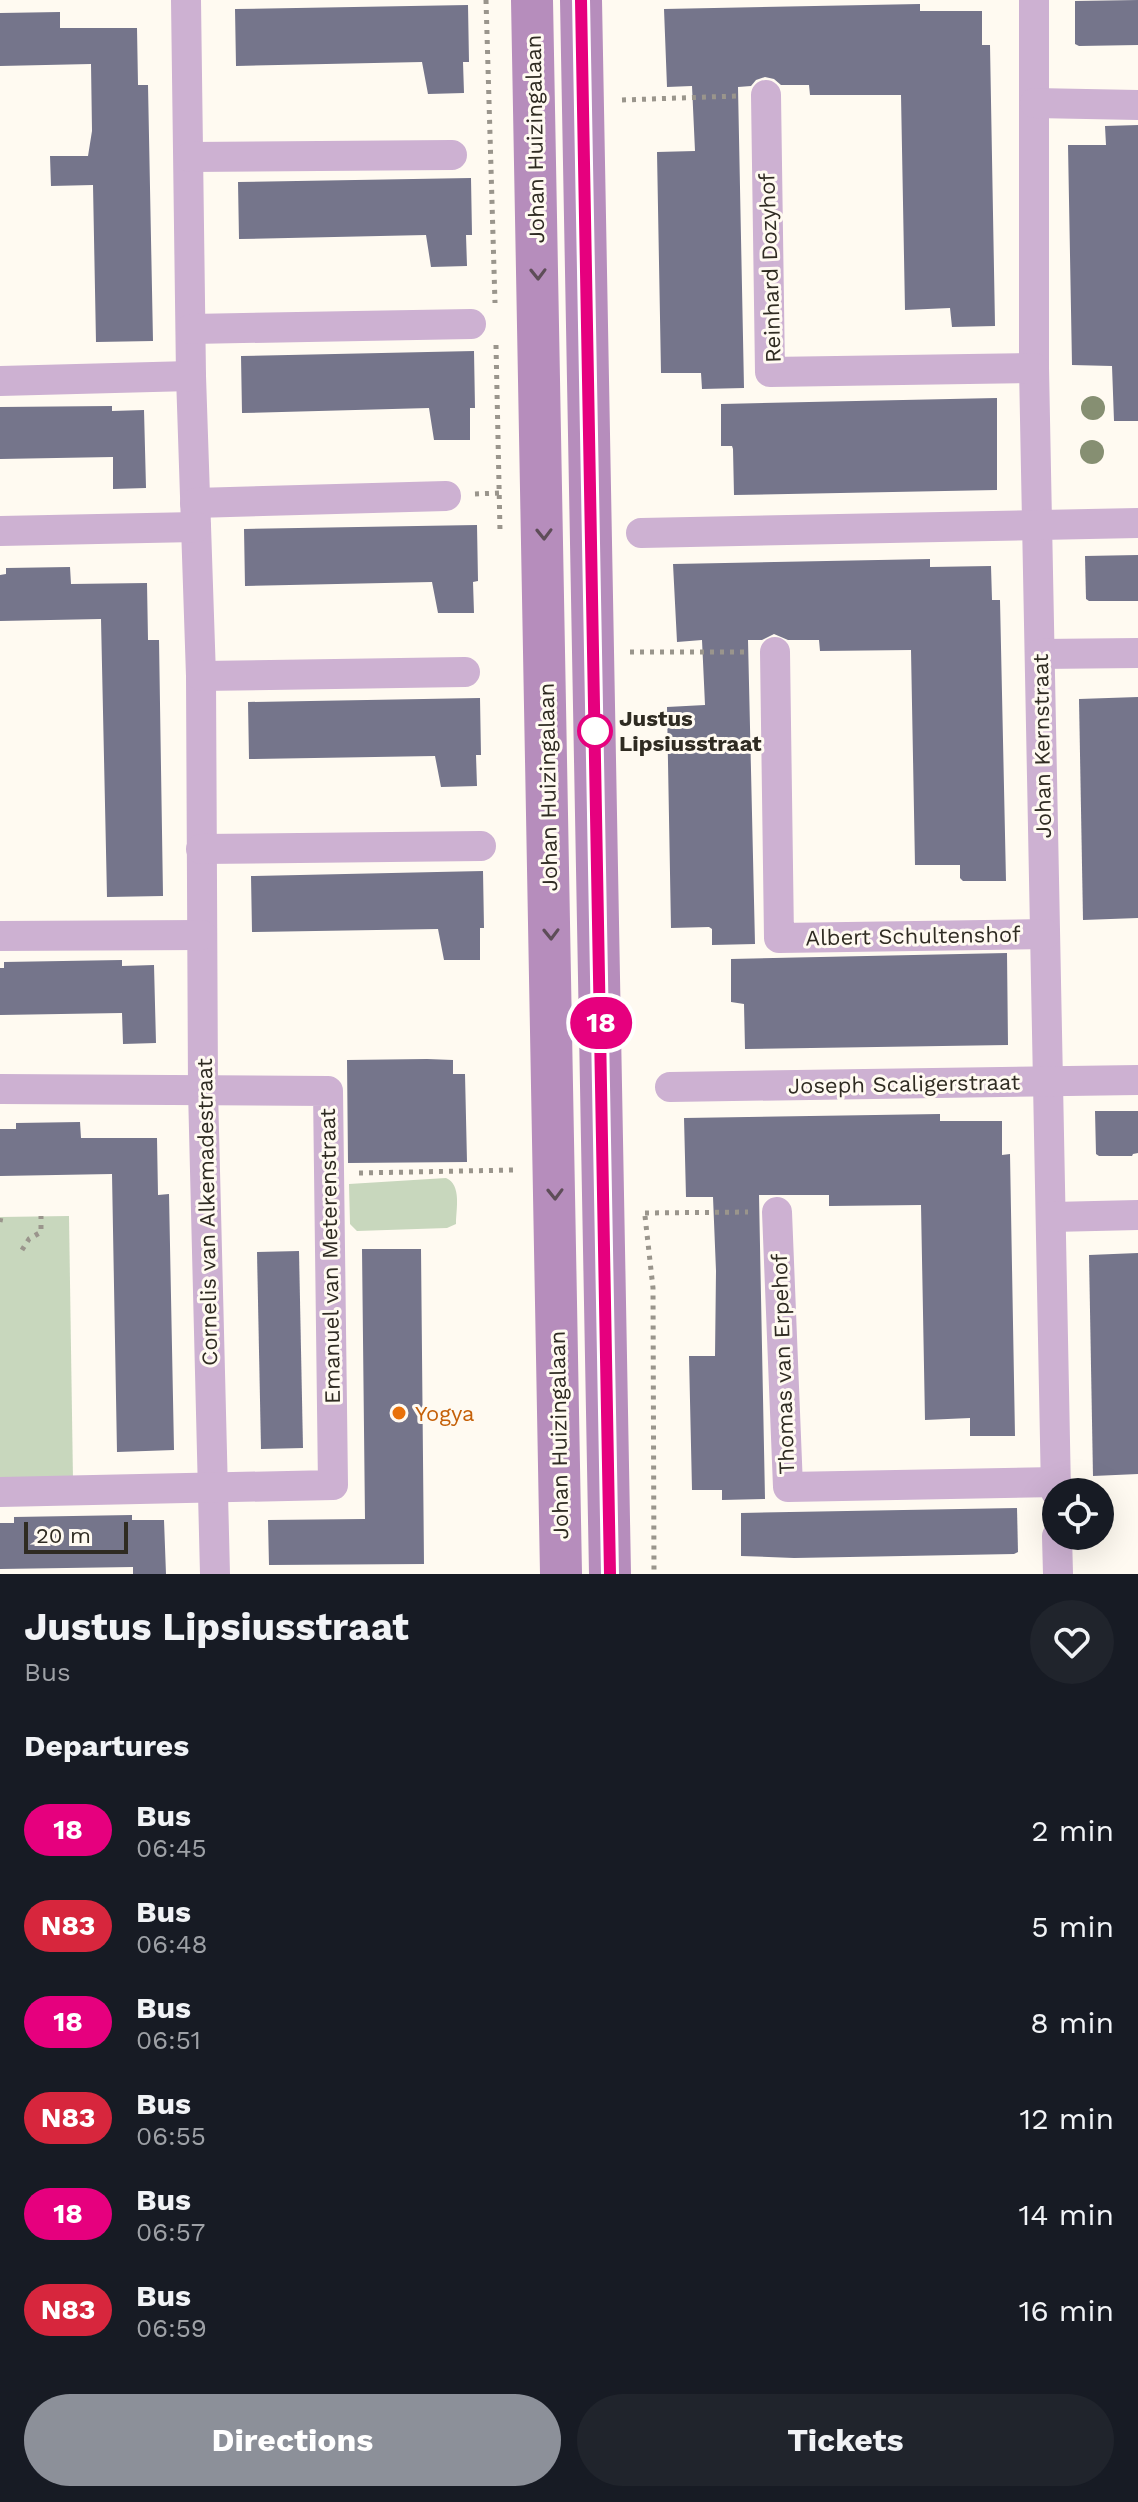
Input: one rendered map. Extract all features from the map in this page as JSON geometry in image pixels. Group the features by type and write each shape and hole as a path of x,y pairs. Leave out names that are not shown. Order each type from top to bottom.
{"main road":[{"name":"Johan Huizingalaan","path":"532,0 561,1574"},
{"path":"581,0 610,1574"}],"street":[{"name":"Cornelis van Alkemadestraat","path":"186,0 191,376 201,676 203,1090 215,1574"},
{"name":"Johan Kernstraat","path":"1034,0 1034,368 1056,1478"},
{"name":"Reinhard Dozyhof","path":"766,95 770,372 1034,368"},
{"path":"1035,103 1138,105"},
{"path":"190,157 452,155"},
{"path":"191,329 471,324"},
{"path":"0,381 191,376"},
{"path":"0,531 446,496"},
{"path":"641,533 1138,523"},
{"name":"Albert Schultenshof","path":"775,652 779,938 1045,934"},
{"path":"1040,654 1138,653"},
{"path":"201,676 465,672"},
{"path":"201,849 481,846"},
{"path":"0,936 202,935"},
{"name":"Joseph Scaligerstraat","path":"670,1087 1138,1080"},
{"name":"Emanuel van Meterenstraat","path":"0,1089 328,1091 333,1485 214,1489"},
{"name":"Thomas van Erpehof","path":"777,1212 788,1487 1042,1487"},
{"path":"1052,1217 1138,1215"},
{"path":"0,1492 214,1489"},
{"path":"1057,1550 1058,1574"}],"path":[{"name":"Johan Huizingalaan","path":"486,0 491,122"},
{"path":"622,100 766,95"},
{"path":"629,652 775,652"},
{"path":"330,1173 514,1170"},
{"path":"645,1213 777,1212"},
{"path":"22,1250 29,1239 41,1232 41,1216"}],"green space":[{"path":"446,1178 456,1192 456,1224 447,1228 357,1231 350,1224 349,1184"},
{"path":"69,1216 73,1481 0,1481 0,1217"}],"building":[{"path":"1138,0 1138,45 1075,44 1075,1"},
{"path":"920,4 920,11 982,11 982,45 990,45 995,326 952,327 950,308 905,310 901,95 810,95 809,85 781,85 765,77 751,86 738,87 744,388 702,389 701,373 661,373 657,152 695,151 692,86 667,87 664,9"},
{"path":"468,5 469,62 463,62 464,93 428,94 422,62 236,66 235,9"},
{"path":"60,12 60,28 137,28 138,85 148,85 153,341 96,342 93,185 51,186 50,156 88,156 92,131 91,64 0,66 0,13"},
{"path":"1138,125 1138,421 1114,421 1112,366 1072,365 1068,145 1106,145 1105,126"},
{"path":"471,178 472,235 466,235 467,266 431,267 426,235 239,239 238,182"},
{"path":"474,351 475,408 470,408 470,440 434,440 429,408 242,413 241,356"},
{"path":"997,398 997,490 734,495 733,449 732,446 721,446 721,404"},
{"path":"112,406 112,411 144,410 146,488 113,489 113,457 0,459 0,407"},
{"path":"477,525 478,581 473,582 474,613 438,613 432,582 245,586 244,529"},
{"path":"1138,555 1138,601 1086,599 1085,556"},
{"path":"930,559 930,567 991,566 992,600 1000,600 1006,881 963,881 960,865 915,865 911,650 820,651 819,640 788,640 774,634 762,640 748,640 755,944 712,945 712,929 709,927 671,928 667,707 705,705 702,640 677,642 673,564"},
{"path":"70,567 71,584 147,583 148,640 159,640 163,896 107,897 101,619 0,621 0,575 6,574 6,568"},
{"path":"1138,697 1138,918 1083,920 1079,699"},
{"path":"480,698 481,755 476,755 477,786 441,787 435,756 249,759 248,702"},
{"path":"483,871 484,928 480,928 480,960 444,960 438,929 252,932 251,876"},
{"path":"1007,953 1008,1045 745,1049 744,1004 731,1002 731,959"},
{"path":"122,960 122,966 154,965 156,1043 123,1044 122,1013 0,1015 0,968 4,968 4,962"},
{"path":"347,1060 453,1060 453,1074 465,1074 467,1162 348,1163"},
{"path":"1095,1111 1138,1111 1138,1153 1132,1156 1096,1154"},
{"path":"940,1114 940,1121 1002,1121 1002,1155 1010,1154 1015,1436 970,1436 970,1418 925,1420 921,1205 829,1206 829,1195 759,1195 765,1499 722,1500 722,1490 692,1490 689,1356 715,1356 716,1271 713,1197 686,1197 684,1118"},
{"path":"80,1122 81,1138 157,1138 158,1195 169,1194 174,1450 117,1452 112,1174 0,1176 0,1129 16,1129 16,1123"},
{"path":"362,1249 421,1249 424,1564 269,1565 268,1520 365,1519"},
{"path":"299,1251 303,1448 261,1449 257,1252"},
{"path":"1138,1253 1138,1474 1093,1476 1089,1255"},
{"path":"1017,1508 1018,1552 1014,1554 741,1556 741,1513"},
{"path":"132,1515 132,1520 164,1520 166,1574 133,1574 133,1567 0,1569 0,1523 14,1523 14,1517"}],"bus line":[{"name":"18","path":"581,0 610,1574"}],"place":[{"name":"Justus Lipsiusstraat","path":"595,731"},
{"name":"Yogya","path":"399,1413"}]}
